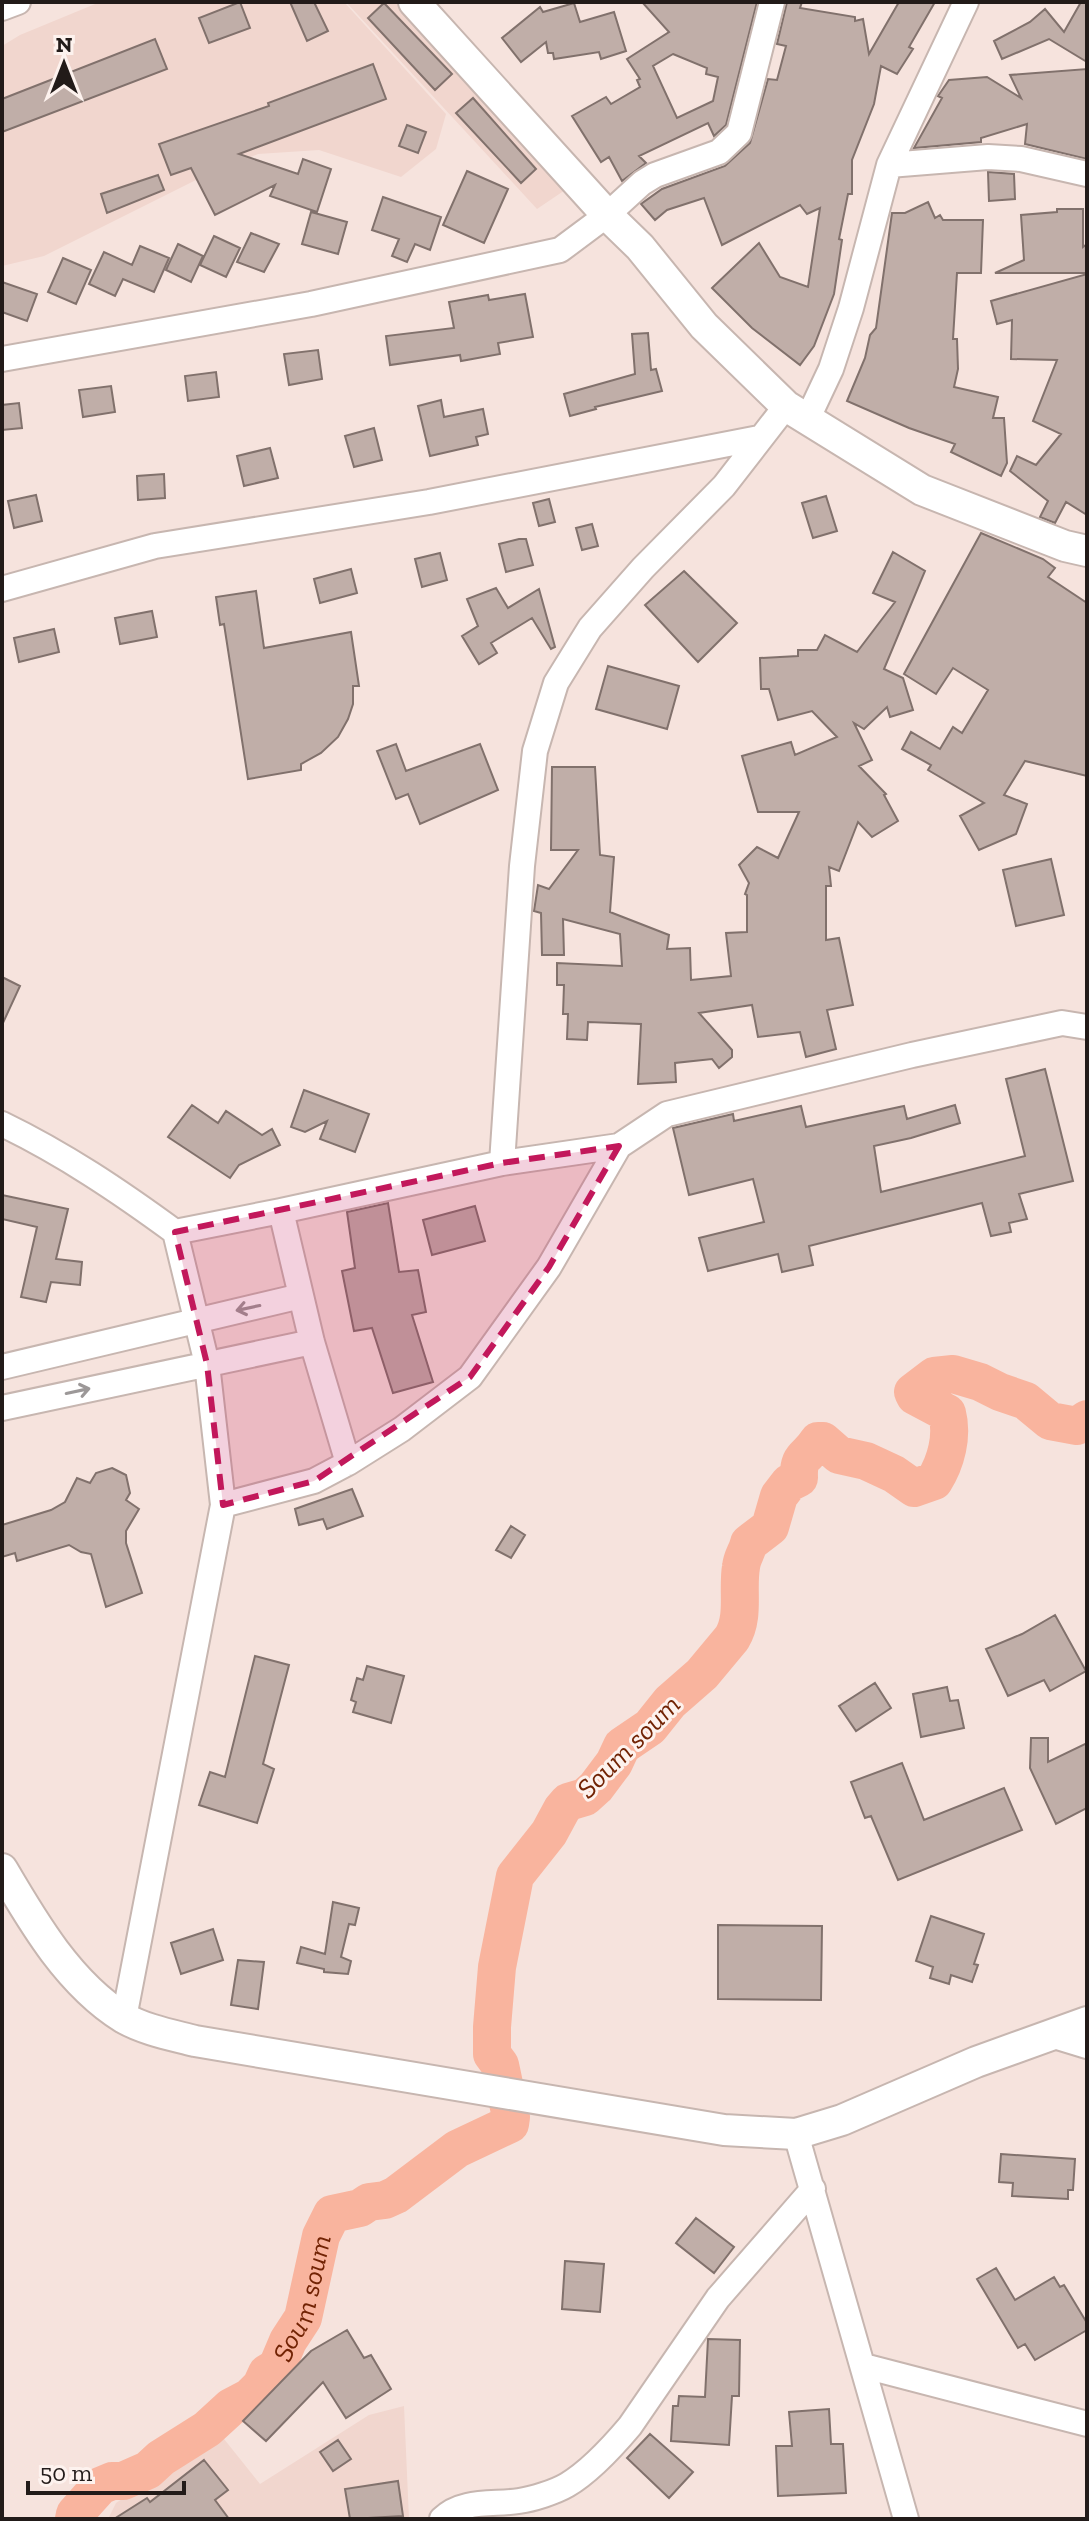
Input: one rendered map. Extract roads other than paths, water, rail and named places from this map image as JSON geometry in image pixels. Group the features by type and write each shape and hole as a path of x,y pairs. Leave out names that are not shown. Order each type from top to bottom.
{"main road":[{"path":"414,2 607,215 640,247 704,326 796,413 922,490 1065,546 1087,551"},
{"path":"2,1869 34,1923 85,1986 124,2018 151,2029 195,2041 724,2130 796,2134 842,2120 976,2062 1087,2022"}],"street":[{"path":"2,8 18,2"},
{"path":"2,359 311,304 560,250 607,215 642,183 655,175 719,152 739,133 772,2"},
{"path":"502,1163 523,852 535,751 556,683 590,628 643,568 724,486 759,438 796,413 831,369 851,308 889,165 966,2"},
{"path":"889,165 988,157 1010,158 1087,174"},
{"path":"3,587 155,546 429,502 759,438"},
{"path":"175,1232 502,1163 619,1146 667,1114 912,1055 1062,1023 1087,1027"},
{"path":"2,1124 107,1183 175,1232 207,1364 223,1505 124,2018"},
{"path":"223,1505 314,1481 402,1429 470,1377 549,1267 619,1146"},
{"path":"281,1211 312,1342 348,1463"},
{"path":"2,1367 301,1296"},
{"path":"2,1408 312,1342"},
{"path":"1051,2035 1087,2046"},
{"path":"796,2134 906,2519"},
{"path":"442,2519 472,2504 525,2510 566,2486 605,2452 630,2426 718,2298 813,2189"},
{"path":"864,2366 1087,2424"}],"waterway":[{"name":"Soum soum","path":"74,2519 100,2486 123,2481 148,2470 261,2386 267,2373 277,2367 288,2341 303,2318 321,2236 332,2214 396,2195 457,2149 510,2124 500,2065 492,2054 492,2027 497,1967 515,1876 549,1833 568,1802 585,1797 596,1787 622,1746 650,1727 732,1638 740,1612 742,1563 749,1543 770,1527 779,1496 789,1483 799,1478 802,1460 818,1441 823,1441 839,1455 866,1461 894,1474 914,1488 934,1481 947,1448 947,1413 913,1392 934,1376 953,1374 1026,1401 1050,1421 1077,1426 1087,1419"}]}
